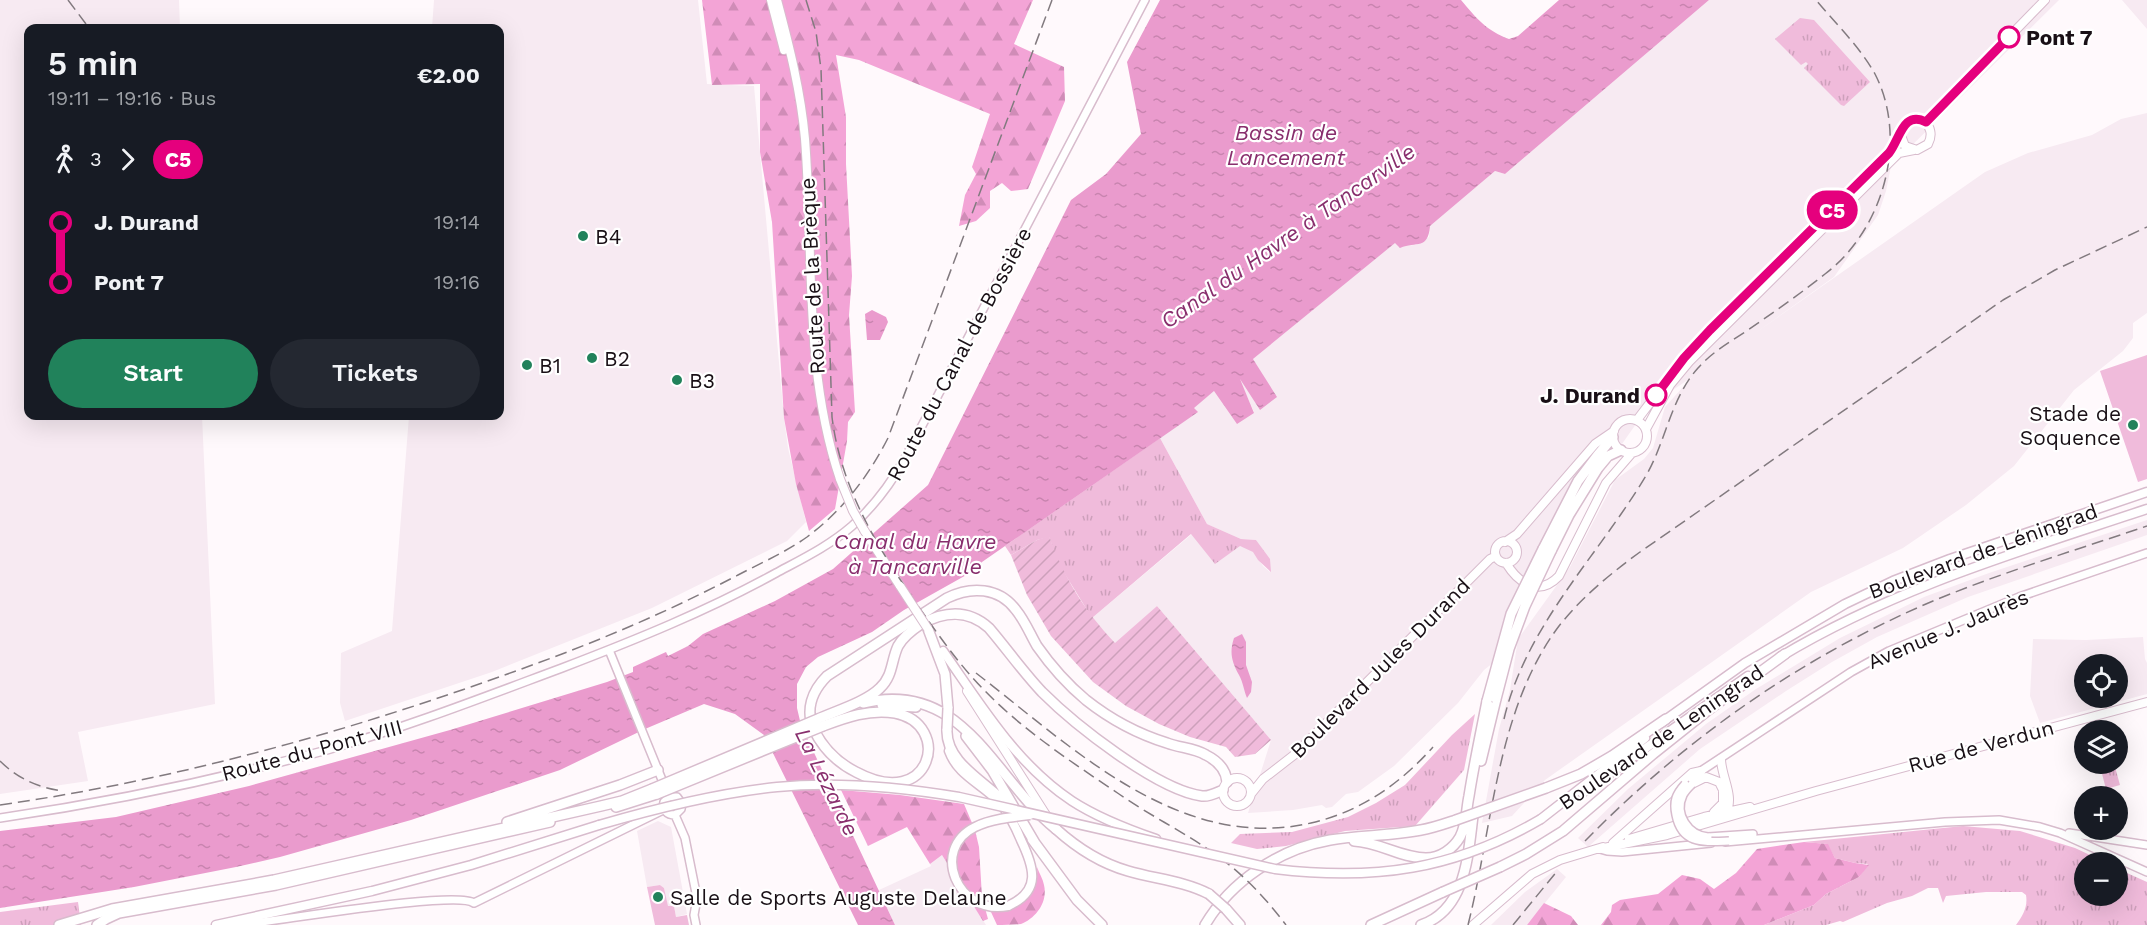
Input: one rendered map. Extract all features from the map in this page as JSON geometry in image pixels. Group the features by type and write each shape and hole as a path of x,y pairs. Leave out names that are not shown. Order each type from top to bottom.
{"highway":[{"path":"1328,841 1367,842 1422,858 1437,856 1450,849 1460,836 1466,821 1491,700 1525,606 1578,482 1614,434"},
{"path":"1547,550 1598,468 1608,456 1621,450"},
{"path":"984,590 998,595 1012,606 1045,656 1062,677 1086,699 1116,721 1139,733 1205,754 1222,766 1226,772 1225,786 1203,796 1190,793 1172,786 1130,761 1071,719 1021,669 989,628 979,620 962,614 938,616 915,628 900,643 889,677 879,689 821,722 875,711 900,714 912,719 923,731 928,749 925,763 917,774 905,782 887,784 873,780 843,764 827,749 813,727 810,709 812,698 827,676 946,598 962,591 984,590"},
{"path":"927,629 945,674 948,708 946,732 952,750 958,759 1004,801 1077,900 1102,925"},
{"path":"1371,925 1500,867 1563,831 1671,739 1785,654"},
{"path":"97,925 119,914 276,885 601,810 654,792 875,700 907,701 935,708 958,722 972,735 1028,801 1079,848 1114,867 1191,886 1209,894 1226,909 1238,925"},
{"path":"1421,925 1441,914 1458,892 1466,862 1477,778 1491,700"},
{"path":"821,722 875,705 909,706 935,713 973,744 992,770 1035,843"},
{"path":"1205,925 1223,900 1254,873 1289,853 1328,841 1421,830 1456,820 1581,774 1666,719"},
{"path":"478,834 493,826 620,785 658,770"},
{"path":"59,925 112,909 274,880 654,792"}],"main road":[{"path":"771,0 802,118"},
{"name":"Route de la Brèque","path":"777,0 802,118 808,193 816,372 828,437 840,479 853,511 1032,796 1056,829"},
{"path":"1926,122 2045,0"},
{"path":"1614,434 1616,444 1621,450 1637,452 1645,445 1646,429 1670,385 1695,355 1899,153 1925,147 1930,139 1931,130 1926,122 1920,119 1908,120 1901,128 1894,147 1876,167 1684,358 1636,420"},
{"path":"1900,133 1905,146 1917,150"},
{"path":"1505,542 1515,546 1517,552 1512,561 1506,563 1500,561 1496,556 1498,546 1517,534 1595,444 1614,434 1621,422 1636,420 1646,429"},
{"path":"1506,563 1514,576 1530,585 1542,587 1555,581 1606,483 1632,453"},
{"name":"Boulevard de Léningrad","path":"1790,635 1845,604 1893,581 1996,542 2147,492"},
{"name":"Boulevard de Léningrad","path":"2065,535 2147,509"},
{"name":"Boulevard de Leningrad","path":"1541,819 1593,787 1744,678 1838,625 1902,595 1991,560 2065,535"},
{"name":"Boulevard Jules Durand","path":"1263,779 1294,755 1478,570 1496,556"},
{"name":"Boulevard de Leningrad","path":"1541,819 1629,752 1666,719 1790,635"},
{"path":"942,651 1006,739 1042,778 1072,801 1110,822 1188,850"},
{"name":"Rue de Verdun","path":"1600,849 1613,843 1704,817 1816,790 2147,702"},
{"path":"946,732 948,750 955,764 1000,803 1016,828 1030,858 1033,871 1032,883 1023,897 1008,906 991,908 969,899 954,877 952,864 954,851 959,842 973,827 988,822 1036,814"},
{"path":"1716,821 1727,811 1729,798 1720,759"},
{"path":"1613,843 1692,773 1701,771"},
{"path":"1689,784 1706,777 1713,778 1719,782 1723,790 1724,798 1721,807 1704,817"},
{"path":"1251,794 1246,782 1238,778 1225,786 1227,802 1240,806 1248,802 1251,794 1263,779"},
{"path":"1246,782 1263,779"},
{"path":"216,925 383,889 471,866 599,825 692,801 746,790 805,785 864,785 914,789 1036,814 1275,869 1312,874 1368,874 1411,869 1465,854 1502,840 1541,819"},
{"name":"Rue de Verdun","path":"1473,925 1532,874 1560,860 1716,821 1816,790"},
{"path":"1729,798 1738,805 1754,806"}],"street":[{"name":"Route du Canal de Bossière","path":"612,649 692,616 805,558 843,533 877,501 909,452 1145,0"},
{"name":"Avenue J. Jaurès","path":"1701,771 1851,672 1889,651 2019,597 2147,553"},
{"path":"612,649 620,676 669,797"},
{"name":"Route du Pont VIII","path":"0,818 154,791 329,749 420,720 612,649"},
{"path":"1701,771 1676,795 1675,805 1681,830 1686,835 1700,841 1729,841"},
{"path":"1689,784 1683,793 1680,809 1686,826 1692,833 1699,836 1857,830"},
{"path":"669,797 677,797 682,804 680,812 675,815 667,813 664,809 664,802 669,797"},
{"path":"237,925 401,904 456,899 469,900 474,903 664,809"},
{"path":"675,815 685,838 697,898 694,915 696,925"},
{"path":"1600,849 1622,852 1945,822 1999,820 2060,833 2147,872"},
{"path":"2060,833 2147,845"}],"shaded area":[{"path":"0,0 179,0 180,24 24,24 24,420 202,420 215,704 78,732 88,781 0,794"},
{"path":"434,0 698,0 707,84 754,86 784,418 788,448 806,522 787,541 652,608 492,672 345,721 340,703 341,653 392,631 409,420 504,420 504,24 432,24"},
{"path":"1709,0 2059,0 1891,166 1878,215 1834,277 1751,336 1985,172 2028,153 2092,135 2121,119 2147,113 2147,313 2133,323 2133,338 2123,351 2074,390 2014,466 1966,505 1903,548 1811,592 1545,780 1512,816 1482,823 1499,729 1510,690 1518,639 1570,567 1615,480 1644,459 1653,448 1665,407 1692,377 1648,407 1548,549 1513,647 1484,670 1458,703 1394,766 1358,792 1346,794 1332,807 1326,808 1322,805 1293,810 1248,813 1271,740 1157,606 1115,644 1092,618 1192,534 1248,548 1270,572 1256,540 1241,539 1207,524 1160,438 1197,412 1193,408 1214,391 1254,412 1237,374 1276,397 1253,359 1395,242 1403,246 1415,245 1429,237 1430,226 1495,171 1505,174"},
{"path":"2122,0 2147,0 2147,29"},
{"path":"2147,520 2147,535 1968,597 1877,637 1832,662 1700,749 1588,847 1578,838 1628,789 1706,724 1756,689 1840,638 1924,597"},
{"path":"2143,637 2147,663 2147,694 2128,699 2128,654 2074,654 2074,708 2095,708 2040,723 2030,696 2033,639 2086,640"},
{"path":"658,821 671,827 687,914 676,917 674,906 668,907 664,888 660,885 647,887 637,831"},
{"path":"942,855 986,925 895,925 879,890 931,866 930,864"},
{"path":"1557,869 1566,877 1527,925 1491,925 1525,892"}],"green space":[{"path":"702,0 1033,0 1014,44 1064,67 1065,101 1028,189 1011,191 1002,183 990,191 990,208 976,221 959,226 965,195 976,174 972,167 990,114 859,60 836,55 846,117 852,276 849,315 855,412 848,422 847,441 835,509 809,531 796,484 784,418 772,222 760,152 760,84 712,85"},
{"path":"1800,18 1814,20 1870,82 1844,106 1804,68 1808,64 1806,62 1801,65 1775,39"},
{"name":"Stade de Soquence","path":"2147,355 2147,479 2138,482 2100,371"},
{"path":"1160,438 1207,524 1241,539 1256,540 1270,559 1271,572 1253,552 1240,546 1215,564 1191,534 1092,618 1060,566 1049,537 1037,540 1011,555 1005,546"},
{"path":"1049,536 1076,593 1115,643 1157,606 1271,740 1255,754 1235,757 1226,747 1190,737 1159,724 1126,706 1093,682 1051,636 1027,595 1011,555"},
{"path":"1475,714 1464,770 1415,826 1345,831 1286,846 1257,849 1231,843 1240,834 1292,832 1348,817 1376,803 1405,785"},
{"path":"2102,774 2117,774 2120,785 2105,786"},
{"path":"841,790 964,804 975,830 979,847 982,897 988,919 983,921 942,855 930,864 907,827 868,846"},
{"path":"1963,826 2020,831 2084,852 2074,852 2074,906 2128,906 2128,873 2147,882 2147,925 2016,925 2026,907 2026,895 2022,892 1986,892 1946,896 1943,903 1938,888 1928,888 1843,922 1826,925 1764,925 1814,905 1826,894 1859,877 1868,864 1835,858 1827,844 1804,842"},
{"path":"1804,842 1828,844 1835,858 1869,865 1859,877 1826,894 1814,905 1764,925 1601,925 1611,912 1612,905 1620,900 1658,894 1682,875 1700,879 1714,889 1736,873 1757,849"},
{"path":"1037,867 1045,891 1040,909 1021,924 997,925 991,912 1011,908 1026,900 1035,887"},
{"name":"Salle de Sports Auguste Delaune","path":"660,885 664,888 668,906 674,906 676,917 687,915 689,925 655,925 647,887"},
{"path":"78,902 81,925 0,925 0,912"},
{"path":"1544,903 1571,916 1578,925 1527,925"}],"water":[{"name":"Bassin de Lancement","path":"1160,0 1461,0 1482,23 1509,39 1518,36 1559,0 1709,0 1505,174 1495,171 1430,226 1429,234 1424,242 1400,248 1395,243 1253,359 1277,397 1260,410 1240,379 1254,413 1237,424 1214,391 1194,408 1198,412 982,562 977,569 904,610 872,632 818,657 806,667 797,684 797,708 801,725 895,925 858,925 764,735 735,714 704,704 645,729 560,770 411,820 236,867 134,887 0,908 0,831 116,817 249,786 450,730 607,682 633,672 633,667 666,652 668,656 688,646 703,634 775,601 833,569 928,485 1071,200 1106,174 1141,134 1127,62"},
{"path":"872,310 886,317 888,322 880,340 867,340 865,314"},
{"path":"1242,634 1246,642 1246,665 1252,682 1251,692 1247,698 1233,662 1232,653 1234,638"}],"railway":[{"path":"68,0 86,24"},
{"path":"806,0 816,32 821,69 832,417 844,470 865,520 892,567 937,633 968,673 1000,706 1049,746 1130,802 1222,859 1252,885 1286,925"},
{"path":"0,805 73,793 215,763 355,725 424,703 562,654 629,627 717,586 807,537 843,505 872,466 888,438 1052,0"},
{"path":"1504,719 1514,685 1529,652 1546,622 1647,474 1681,392 1689,380 1703,362 1715,352 1825,274 1845,255 1862,233 1875,209 1885,182 1889,155 1890,127 1885,100 1869,64 1816,0"},
{"path":"1468,925 1509,731 1538,659 1559,626 1577,605 1607,577 1640,552 2003,300 2055,270 2147,227"},
{"path":"1585,841 1663,768 1704,735 1791,675 1837,648 1884,623 1959,590 2147,526"},
{"path":"976,673 1089,761 1130,787 1172,808 1216,823 1263,828 1311,823 1329,818 1378,795 1407,773 1433,747"},
{"path":"0,761 29,782 64,791"},
{"path":"1513,925 1558,870"}],"bus line":[{"name":"C5","path":"1656,395 1684,358 1710,330 1889,153 1904,124 1913,119 1926,122 2009,37"}],"place":[{"name":"Pont 7","path":"2009,37"},
{"name":"B4","path":"583,236"},
{"name":"B2","path":"592,358"},
{"name":"B1","path":"527,365"},
{"name":"B3","path":"677,380"},
{"name":"J. Durand","path":"1656,395"},
{"name":"Stade de Soquence","path":"2133,425"},
{"name":"Salle de Sports Auguste Delaune","path":"658,897"}],"water label":[{"name":"Canal du Havre à Tancarville","path":"1288,236"},
{"name":"Canal du Havre à Tancarville","path":"915,554"},
{"name":"La Lézarde","path":"827,782"}]}
